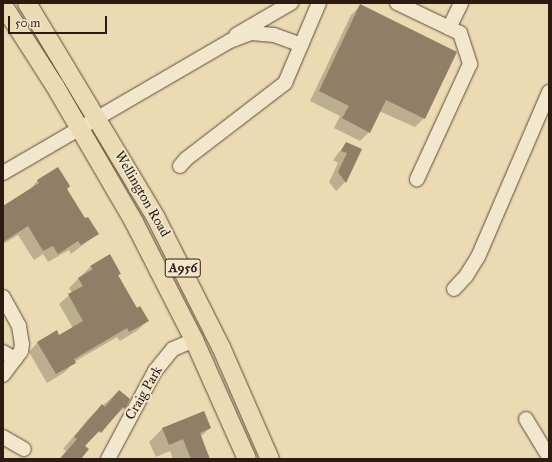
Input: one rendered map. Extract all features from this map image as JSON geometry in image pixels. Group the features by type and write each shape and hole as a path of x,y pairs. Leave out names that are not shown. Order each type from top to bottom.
{"main road":[{"name":"Wellington Road","path":"27,3 98,118 193,287 241,389 270,459"},
{"name":"Wellington Road","path":"3,5 80,128 134,222 194,340 247,459"}],"street":[{"path":"3,173 230,40 242,29 291,3"},
{"path":"180,166 186,159 285,83 319,3"},
{"path":"397,3 460,33 470,64 417,179"},
{"path":"449,28 461,3"},
{"path":"230,40 251,33 274,35 301,45"},
{"path":"454,289 466,276 478,257 549,92"},
{"path":"3,296 22,337 21,351 9,356 3,375"},
{"name":"Craig Park","path":"108,459 158,366 173,349 194,340"},
{"path":"526,419 549,457"},
{"path":"3,437 24,449"}],"building":[{"path":"360,4 457,52 425,119 386,100 370,133 342,118 349,106 319,91"},
{"path":"346,142 362,149 346,183 338,172 347,153 341,151"},
{"path":"58,167 70,186 67,189 85,218 88,217 99,234 81,245 78,241 58,254 53,246 43,251 28,226 3,242 3,206 39,183 37,180"},
{"path":"110,254 121,274 118,275 137,308 140,306 149,321 129,332 127,328 74,359 76,363 56,374 37,342 57,330 59,335 83,321 68,294 83,286 78,278 93,269 90,266"},
{"path":"119,390 130,399 125,409 123,407 101,433 99,431 85,446 89,449 81,459 60,459 77,439 74,437 102,404 105,407"},
{"path":"204,411 211,428 200,433 210,459 191,459 183,439 169,445 162,428"}]}
